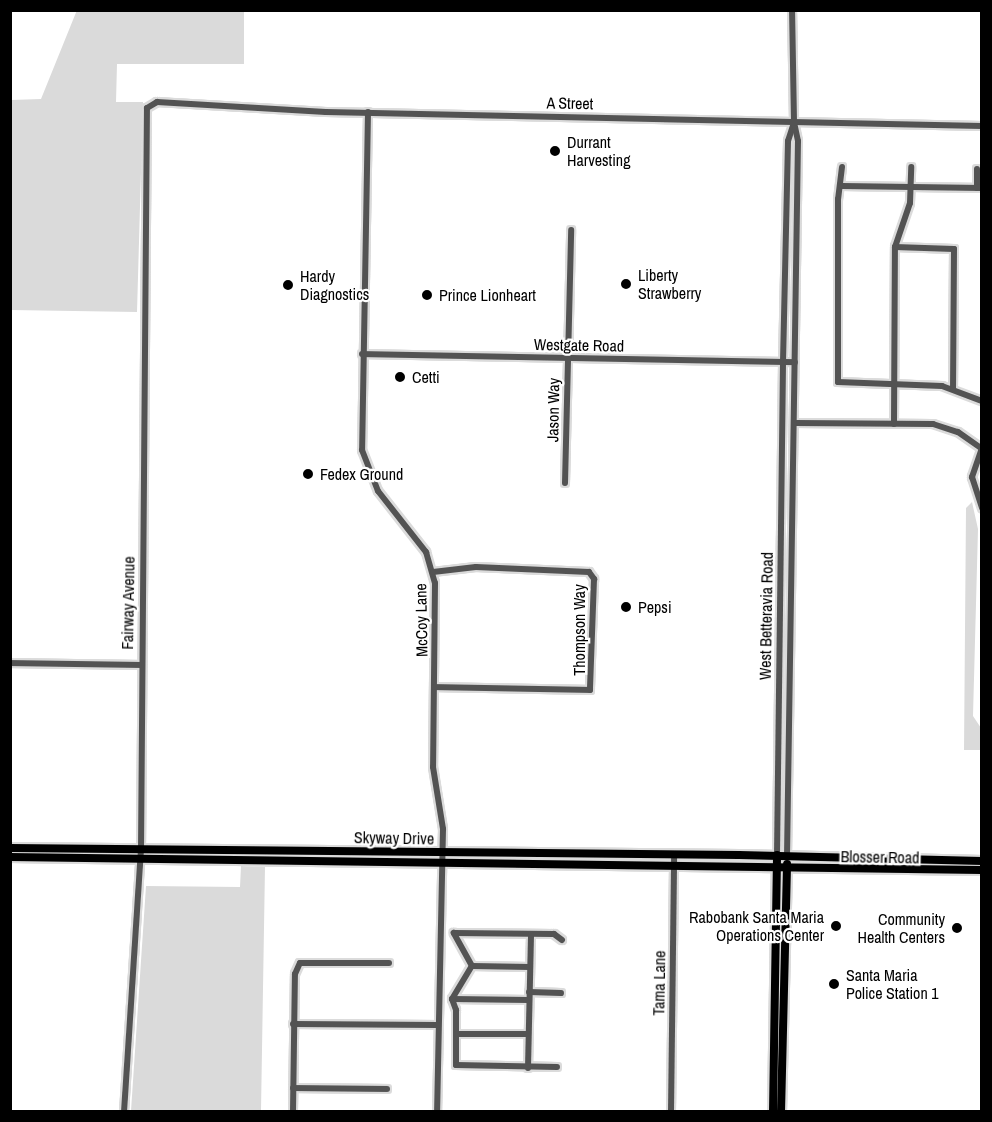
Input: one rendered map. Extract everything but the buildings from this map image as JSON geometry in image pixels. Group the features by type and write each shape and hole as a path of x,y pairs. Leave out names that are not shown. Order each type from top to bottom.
{"main road":[{"name":"Skyway Drive","path":"10,848 442,862 777,867"},
{"name":"Skyway Drive","path":"10,857 443,853 777,855"},
{"name":"Blosser Road","path":"777,855 981,861"},
{"name":"West Betteravia Road","path":"773,1112 777,855"},
{"name":"West Betteravia Road","path":"781,1112 787,856"},
{"name":"Blosser Road","path":"777,867 906,872 981,870"}],"street":[{"name":"West Betteravia Road","path":"787,856 790,522 795,423 798,141 794,122 792,10"},
{"name":"A Street","path":"157,102 368,112 981,126"},
{"name":"Fairway Avenue","path":"124,1112 140,854 146,112 152,103 157,102"},
{"name":"McCoy Lane","path":"368,112 360,431 365,466 378,491 417,537 433,572 433,783 442,814 443,853 437,1112"},
{"name":"West Betteravia Road","path":"777,855 788,141 794,122"},
{"path":"842,167 842,186 838,199 838,382 953,388 981,401"},
{"path":"894,424 895,247 910,203 911,167"},
{"path":"842,186 979,188 977,170"},
{"name":"Jason Way","path":"565,483 571,230"},
{"path":"895,247 954,249 953,388"},
{"name":"Westgate Road","path":"362,354 795,362"},
{"path":"795,423 947,427 981,449 972,477 981,508"},
{"name":"Thompson Way","path":"433,572 476,567 589,572 594,579 590,690 434,687"},
{"path":"10,663 140,665"},
{"name":"Tama Lane","path":"671,1112 674,854"},
{"path":"472,966 454,933 558,935 562,940"},
{"path":"528,1068 531,934"},
{"path":"293,1112 293,1024 296,974 300,963 389,963"},
{"path":"472,966 530,967"},
{"path":"452,999 472,966"},
{"path":"529,992 561,993"},
{"path":"452,999 529,1000"},
{"path":"452,999 456,1006 456,1065 557,1067"},
{"path":"293,1024 438,1025"},
{"path":"456,1034 528,1034"},
{"path":"292,1088 387,1089"}],"shaded area":[{"path":"77,10 244,11 244,64 117,64 116,102 143,102 137,312 11,310 11,100 41,99"},
{"path":"972,502 978,529 973,716 981,728 981,750 964,750 966,508"},
{"path":"241,866 265,867 261,1111 131,1111 146,886 240,887"}],"place":[{"name":"Durrant Harvesting","path":"555,151"},
{"name":"Liberty Strawberry","path":"626,284"},
{"name":"Hardy Diagnostics","path":"288,285"},
{"name":"Prince Lionheart","path":"427,295"},
{"name":"Cetti","path":"400,377"},
{"name":"Fedex Ground","path":"308,474"},
{"name":"Pepsi","path":"626,607"},
{"name":"Rabobank Santa Maria Operations Center","path":"836,926"},
{"name":"Community Health Centers","path":"957,928"},
{"name":"Santa Maria Police Station 1","path":"834,984"}]}
